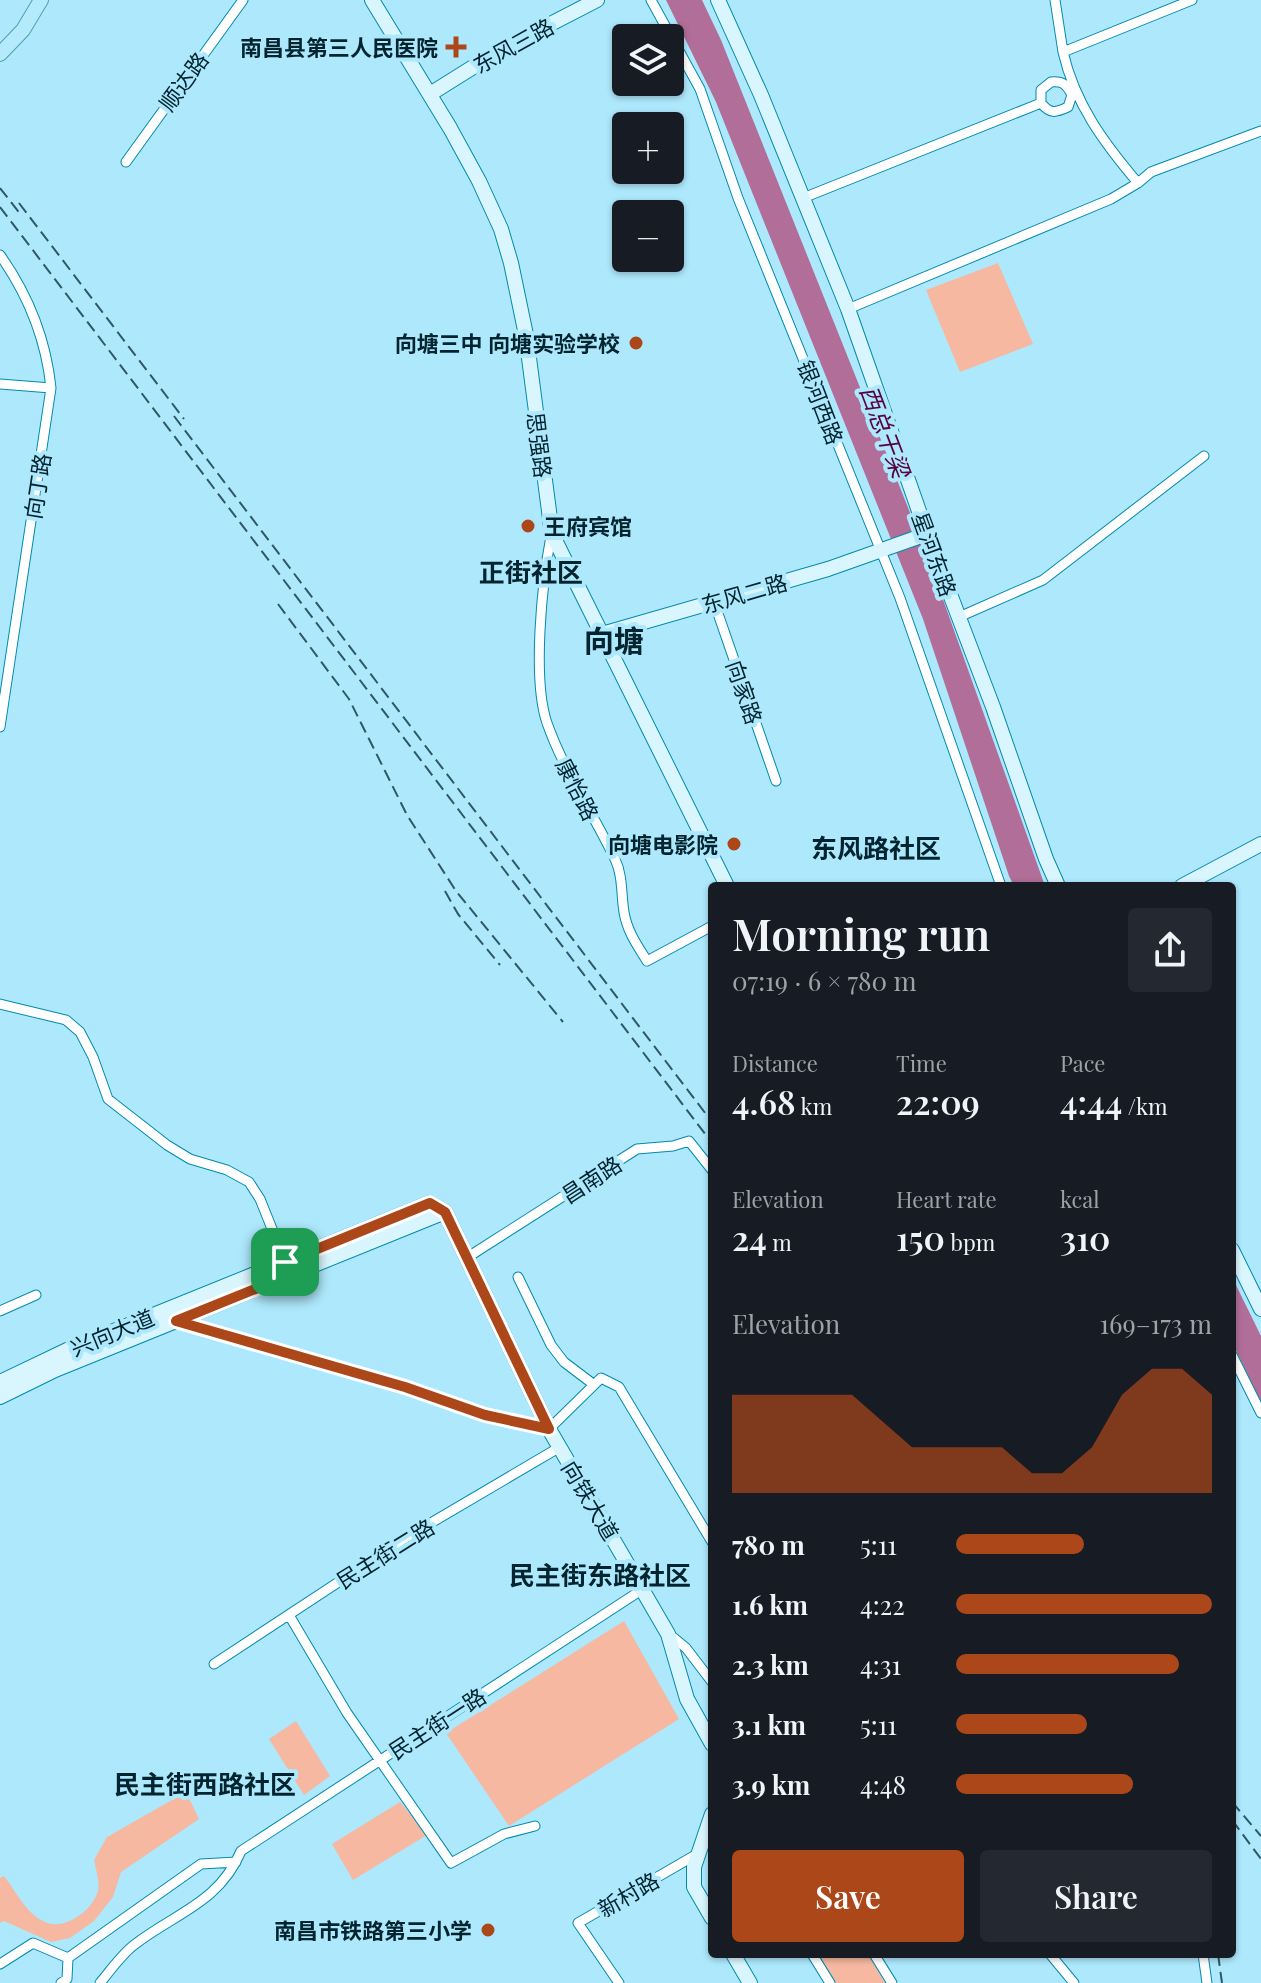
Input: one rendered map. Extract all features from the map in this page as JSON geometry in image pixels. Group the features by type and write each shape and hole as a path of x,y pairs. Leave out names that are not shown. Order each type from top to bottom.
{"main road":[{"path":"0,54 23,30 41,0"}],"street":[{"name":"顺达路","path":"126,162 243,0"},
{"name":"思强路","path":"372,0 430,94 479,181 501,229 526,335 552,534 725,882"},
{"name":"东风三路","path":"430,94 502,49 597,0"},
{"name":"银河西路","path":"651,0 700,89 738,198 883,551 1000,882"},
{"name":"星河东路","path":"718,0 848,309 924,535 959,617 1056,882"},
{"path":"1055,0 1068,76 1084,111 1138,183"},
{"path":"1063,52 1192,0"},
{"path":"803,198 1041,103"},
{"path":"848,309 1111,199 1151,172 1261,131"},
{"name":"向丁路","path":"0,255 18,280 37,322 48,356 51,388 0,727"},
{"path":"0,384 51,388"},
{"path":"959,617 1043,580 1204,456"},
{"name":"康怡路","path":"552,534 544,574 540,687 546,720 574,785 617,862 629,934 647,961 708,928"},
{"name":"东风二路","path":"602,634 883,551 924,535"},
{"name":"向家路","path":"714,602 776,781"},
{"path":"1190,882 1261,844"},
{"path":"0,1004 66,1020 80,1032 108,1099 190,1159 227,1170 249,1182 260,1199 288,1268"},
{"name":"昌南路","path":"468,1257 637,1149 673,1146 689,1141 708,1165"},
{"name":"兴向大道","path":"0,1382 46,1359 153,1315 445,1212"},
{"name":"向铁大道","path":"445,1212 549,1429 668,1634 687,1699 708,1737"},
{"path":"1236,1258 1261,1309"},
{"name":"兴向大道","path":"0,1397 55,1370 176,1321 288,1268"},
{"path":"518,1277 551,1345 564,1362 593,1384"},
{"path":"0,1311 36,1295"},
{"path":"153,1315 405,1387 485,1415 549,1429 601,1378 619,1387 708,1535"},
{"path":"1236,1363 1261,1413"},
{"name":"民主街二路","path":"214,1664 407,1537 560,1447"},
{"name":"民主街一路","path":"100,1983 132,1947 208,1898 232,1872 241,1851 643,1589"},
{"path":"289,1615 347,1713 451,1863 504,1834 535,1826"},
{"path":"668,1634 686,1648 708,1677"},
{"path":"708,1826 694,1867 694,1887 708,1911"},
{"name":"新村路","path":"619,1983 578,1923 699,1853"},
{"path":"68,1958 201,1864 236,1862"},
{"path":"0,1964 33,1943 68,1958"},
{"path":"61,1983 67,1979 68,1958"},
{"path":"735,1958 750,1983"},
{"path":"814,1958 830,1983"},
{"path":"876,1958 892,1983"},
{"path":"1053,1958 1074,1983"},
{"path":"1204,1958 1207,1983"}],"shaded area":[{"path":"666,0 702,0 721,40 929,560 1044,882 1012,882 1009,876 923,619 716,102 684,37 684,24 678,24"},
{"path":"998,263 1033,344 960,372 926,290"},
{"path":"1236,1285 1261,1336 1261,1403 1236,1350"},
{"path":"624,1621 679,1719 509,1826 446,1733"},
{"path":"296,1721 330,1776 304,1795 269,1739"},
{"path":"186,1792 199,1819 121,1872 113,1897 94,1921 70,1938 51,1942 4,1921 0,1923 0,1878 4,1876 39,1919 61,1924 77,1917 90,1906 98,1891 94,1860 107,1837"},
{"path":"400,1802 427,1835 353,1880 332,1844"},
{"path":"820,1958 871,1958 885,1983 836,1983"}],"railway":[{"path":"0,188 21,215"},
{"path":"19,203 184,419"},
{"path":"0,207 708,1138"},
{"path":"174,416 708,1117"},
{"path":"278,604 349,699 407,815 456,891 563,1022"},
{"path":"445,891 458,914 500,965"},
{"path":"1236,1807 1261,1836"},
{"path":"1236,1825 1261,1859"},
{"path":"1219,1958 1222,1983"}],"place":[{"name":"南昌县第三人民医院","path":"456,47"},
{"name":"向塘三中 向塘实验学校","path":"636,343"},
{"name":"王府宾馆","path":"528,526"},
{"name":"向塘电影院","path":"734,844"},
{"name":"南昌市铁路第三小学","path":"488,1930"}],"district":[{"name":"正街社区","path":"531,571"},
{"name":"向塘","path":"614,640"},
{"name":"东风路社区","path":"876,847"},
{"name":"民主街东路社区","path":"600,1574"},
{"name":"民主街西路社区","path":"205,1783"}],"route":[{"path":"430,1203 445,1212 549,1429 485,1415 405,1387 176,1321 290,1275 285,1262 430,1203"}],"water label":[{"name":"西总干梁","path":"886,431"}]}
